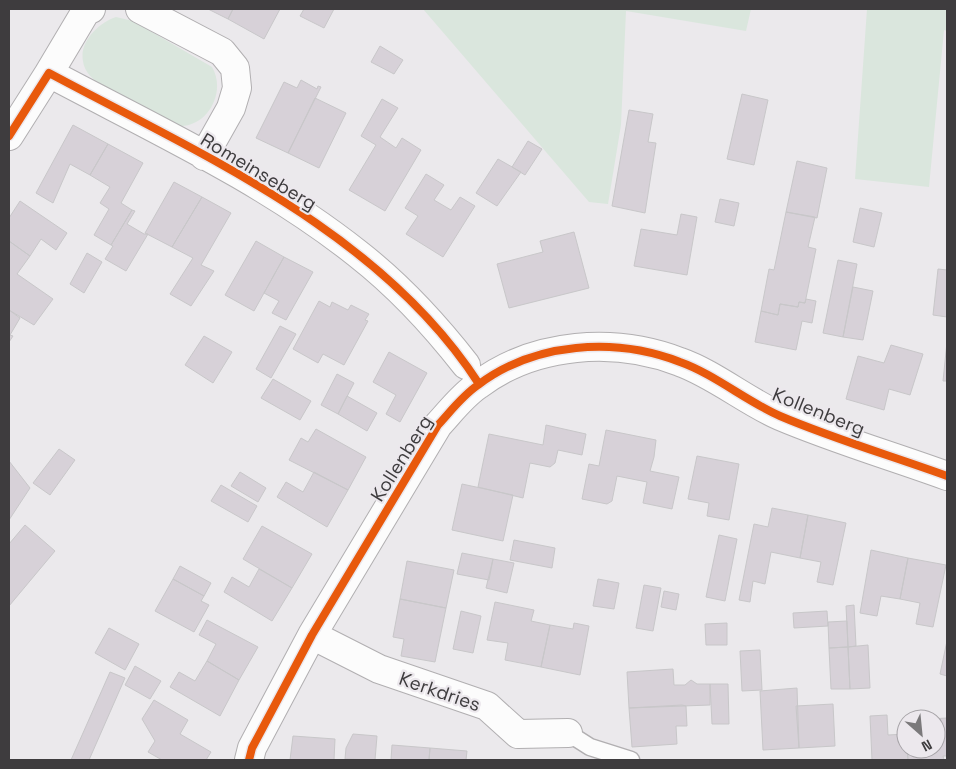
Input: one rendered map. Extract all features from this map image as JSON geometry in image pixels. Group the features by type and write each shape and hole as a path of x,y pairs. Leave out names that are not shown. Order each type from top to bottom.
{"street":[{"path":"9,136 86,11 91,9"},
{"name":"Romeinseberg","path":"140,9 222,52 235,68 237,88 231,108 204,156"},
{"name":"Romeinseberg","path":"49,73 204,156 294,209 358,254 404,294 443,335 466,365"},
{"name":"Kollenberg","path":"249,760 252,748 312,635 438,425 458,402 479,384 516,363 565,348 618,346 680,362 779,416 947,476"},
{"name":"Kerkdries","path":"312,635 379,670 487,706 518,734 568,733"}],"lane":[{"path":"568,733 590,746 631,760"}],"shaded area":[{"path":"423,9 751,9 746,31 626,11 621,125 608,204 589,202"},
{"path":"867,9 947,9 947,31 944,30 929,187 855,179"},
{"path":"116,17 133,21 212,67 217,87 215,97 211,107 197,122 177,126 101,86 85,69 83,54 87,40 97,28"}],"building":[{"path":"208,9 233,9 228,19"},
{"path":"233,9 280,9 264,39 228,19"},
{"path":"304,9 334,9 324,28 300,16"},
{"path":"380,46 403,60 394,74 371,62"},
{"path":"301,80 317,89 318,86 321,87 288,153 256,138 284,82 297,88"},
{"path":"742,94 768,100 754,165 727,159"},
{"path":"315,98 346,113 319,168 288,153"},
{"path":"382,99 398,108 380,137 396,148 402,138 421,150 385,211 349,190 376,145 361,136"},
{"path":"629,110 653,114 648,142 656,143 645,213 612,206"},
{"path":"73,125 108,144 90,175 70,164 53,203 36,193"},
{"path":"528,141 542,149 525,175 512,167"},
{"path":"108,144 143,163 121,203 132,210 111,245 94,235 109,209 100,203 110,187 90,175"},
{"path":"498,159 521,172 497,206 476,193"},
{"path":"797,161 827,168 817,218 786,212"},
{"path":"426,174 444,185 434,200 451,210 460,197 475,206 443,257 406,234 418,216 405,208"},
{"path":"174,182 202,197 172,247 145,233"},
{"path":"202,197 231,213 201,265 214,271 191,306 170,294 193,258 172,247"},
{"path":"720,199 739,203 734,226 715,222"},
{"path":"20,201 67,233 56,250 41,239 30,256 9,241 9,218"},
{"path":"860,208 882,213 874,247 853,242"},
{"path":"132,210 135,211 127,224 144,234 148,234 126,271 105,259 113,246 111,245"},
{"path":"786,212 815,217 808,247 816,249 805,303 799,302 798,307 780,304 778,315 761,311 769,269 774,270"},
{"path":"681,214 697,217 687,275 634,266 641,229 677,235"},
{"path":"574,232 589,288 509,308 497,264 543,252 540,241"},
{"path":"9,241 30,256 17,274 53,299 34,325 9,310"},
{"path":"256,241 284,257 254,311 225,295"},
{"path":"87,253 102,262 84,293 70,284"},
{"path":"284,257 313,272 286,320 272,313 279,301 264,293"},
{"path":"838,260 857,264 843,337 823,333"},
{"path":"938,269 947,270 947,317 933,315"},
{"path":"853,287 873,291 863,340 843,337"},
{"path":"806,299 816,301 812,323 802,321 796,350 755,342 761,311 778,315 780,304 798,307 799,302 805,303"},
{"path":"319,301 330,307 332,302 348,310 351,305 369,314 365,320 368,321 344,365 323,354 318,363 293,349"},
{"path":"9,310 20,318 10,335 13,336 9,342"},
{"path":"280,326 296,334 271,378 256,369"},
{"path":"204,336 232,352 213,383 185,365"},
{"path":"947,342 947,381 943,381"},
{"path":"891,345 923,354 910,395 889,389 884,410 846,399 858,356 884,363"},
{"path":"389,352 427,373 400,422 386,414 396,395 373,382"},
{"path":"337,374 354,383 338,414 321,405"},
{"path":"273,379 311,401 300,420 261,398"},
{"path":"347,396 377,413 367,431 338,414"},
{"path":"546,425 586,434 582,455 558,450 555,463 550,467 530,463 523,498 478,487 489,434 543,445"},
{"path":"316,429 366,457 348,490 289,460 301,438 308,442"},
{"path":"606,430 656,440 650,471 679,477 672,509 643,503 647,482 617,476 612,501 607,504 582,499 589,464 599,466"},
{"path":"59,449 75,460 50,495 33,483"},
{"path":"697,456 739,464 729,520 707,516 709,503 688,499"},
{"path":"9,461 30,488 9,520"},
{"path":"240,472 266,488 258,502 231,486"},
{"path":"314,472 348,490 327,527 277,497 286,482 303,492"},
{"path":"462,484 513,495 503,541 452,530"},
{"path":"221,485 257,506 248,522 211,501"},
{"path":"772,508 808,515 800,558 771,552 765,584 753,581 750,602 739,600 754,524 768,527"},
{"path":"808,515 846,523 833,585 817,582 821,562 800,558"},
{"path":"25,525 55,551 9,606 9,544"},
{"path":"262,526 312,554 292,588 243,559"},
{"path":"719,535 737,539 725,601 706,597"},
{"path":"514,540 555,548 552,568 510,560"},
{"path":"871,550 908,558 900,599 881,596 877,616 860,613"},
{"path":"462,553 493,559 489,580 457,574"},
{"path":"908,558 946,565 933,627 916,624 920,603 900,599"},
{"path":"493,559 514,563 507,593 486,588"},
{"path":"407,561 454,570 446,608 400,599"},
{"path":"180,566 211,583 204,596 173,579"},
{"path":"259,569 292,588 272,621 224,592 232,577 249,587"},
{"path":"173,579 204,596 201,601 209,605 194,632 155,611"},
{"path":"598,579 619,583 614,609 593,606"},
{"path":"644,585 661,588 653,631 636,628"},
{"path":"664,591 679,594 676,610 661,607"},
{"path":"400,599 446,608 435,662 401,656 404,639 393,637"},
{"path":"495,602 534,610 531,621 550,625 541,667 505,660 508,643 487,640"},
{"path":"854,605 856,646 848,647 846,606"},
{"path":"461,611 481,616 473,653 453,649"},
{"path":"827,611 828,626 794,628 793,613"},
{"path":"207,620 258,647 239,680 207,661 216,644 199,635"},
{"path":"847,621 848,647 829,648 828,622"},
{"path":"574,623 589,626 580,675 541,667 550,625 573,629"},
{"path":"727,623 727,645 706,645 705,624"},
{"path":"109,628 139,644 125,670 95,653"},
{"path":"947,641 947,676 940,674"},
{"path":"868,645 870,688 850,689 848,647"},
{"path":"848,647 850,689 831,689 829,648"},
{"path":"760,650 762,690 742,691 740,651"},
{"path":"207,661 239,680 220,716 170,687 179,672 195,681"},
{"path":"135,666 161,681 150,699 125,685"},
{"path":"673,669 674,685 685,685 691,680 697,684 710,684 710,705 629,708 627,672"},
{"path":"110,672 125,678 89,760 71,760"},
{"path":"710,684 728,684 729,724 712,724"},
{"path":"797,688 799,748 763,750 760,691"},
{"path":"154,700 188,720 180,734 211,752 206,760 162,760 148,752 155,741 142,719"},
{"path":"833,704 835,746 799,748 796,706"},
{"path":"686,706 687,726 676,726 677,744 632,747 629,708"},
{"path":"887,715 888,735 896,735 896,759 908,760 872,760 870,716"},
{"path":"947,718 947,756 946,756"},
{"path":"353,734 377,736 375,760 345,759 346,748"},
{"path":"293,736 335,739 334,760 290,760"},
{"path":"392,745 430,748 429,760 391,760"},
{"path":"430,748 467,751 466,760 429,760"},
{"path":"908,759 944,760 908,760"}],"cycle path":[{"path":"9,136 49,73 167,135 285,202 340,240 392,283 439,330 479,384"},
{"path":"249,760 252,748 312,635 438,425 472,389 500,371 524,360 550,352 576,348 603,347 655,354 693,367 780,416 842,440 947,476"}]}
